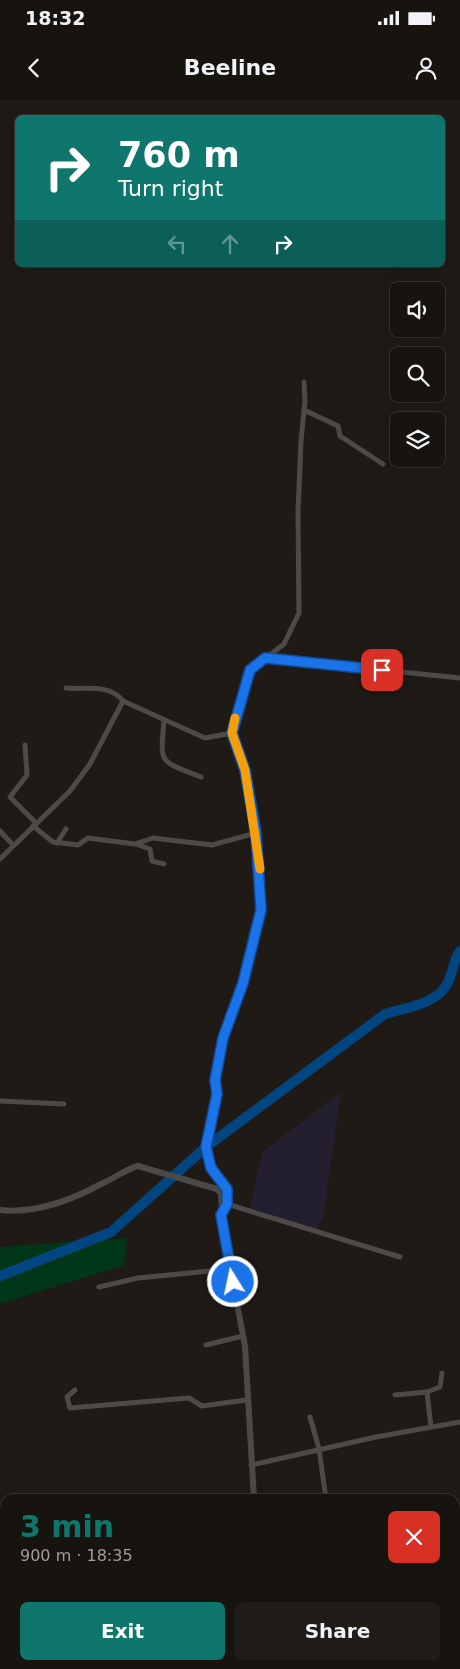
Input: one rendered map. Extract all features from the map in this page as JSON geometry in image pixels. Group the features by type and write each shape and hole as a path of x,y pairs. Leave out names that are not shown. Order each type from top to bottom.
{"street":[{"path":"221,1215 227,1204 227,1189 211,1168 206,1147 217,1094 215,1080 223,1038 243,983 261,910 256,833 245,770 232,733 250,670 284,644 299,613 298,512 304,382"},
{"path":"304,410 338,426 340,436 383,464"},
{"path":"265,658 460,678"},
{"path":"66,688 82,690 93,687 117,694 123,701 205,738 232,733"},
{"path":"0,859 70,791 90,764 123,701"},
{"path":"164,720 161,753 163,758 170,764 202,777"},
{"path":"25,745 28,775 10,797 35,824 57,843 79,845 88,838 136,844 150,849 152,861 164,864"},
{"path":"57,843 66,829"},
{"path":"0,831 14,845"},
{"path":"136,844 153,838 212,845 256,833"},
{"path":"0,1101 64,1104"},
{"path":"0,1210 31,1210 57,1202 102,1184 135,1166 217,1189 221,1194 221,1215 243,1336 254,1494"},
{"path":"227,1204 329,1237 400,1257"},
{"path":"100,1286 158,1275 230,1269"},
{"path":"206,1345 243,1336"},
{"path":"395,1396 427,1392 440,1386 442,1373"},
{"path":"75,1390 67,1397 70,1408 189,1398 202,1406 246,1400"},
{"path":"427,1392 431,1427"},
{"path":"310,1417 319,1449 325,1494"},
{"path":"251,1465 319,1449 460,1422"}],"shaded area":[{"path":"341,1092 323,1218 315,1231 250,1208 262,1152"}],"green space":[{"path":"127,1238 124,1265 0,1304 0,1247"}],"waterway":[{"path":"0,1276 111,1232 206,1147 385,1014 420,1004 436,996 447,984 460,951"}],"slow traffic":[{"path":"235,718 232,733 245,770 260,869"}],"route":[{"path":"233,1282 221,1215 227,1204 227,1189 211,1168 207,1158 206,1147 217,1094 215,1080 223,1038 243,983 261,910 256,833 245,770 232,733 235,718 250,670 265,658 382,670"}]}
